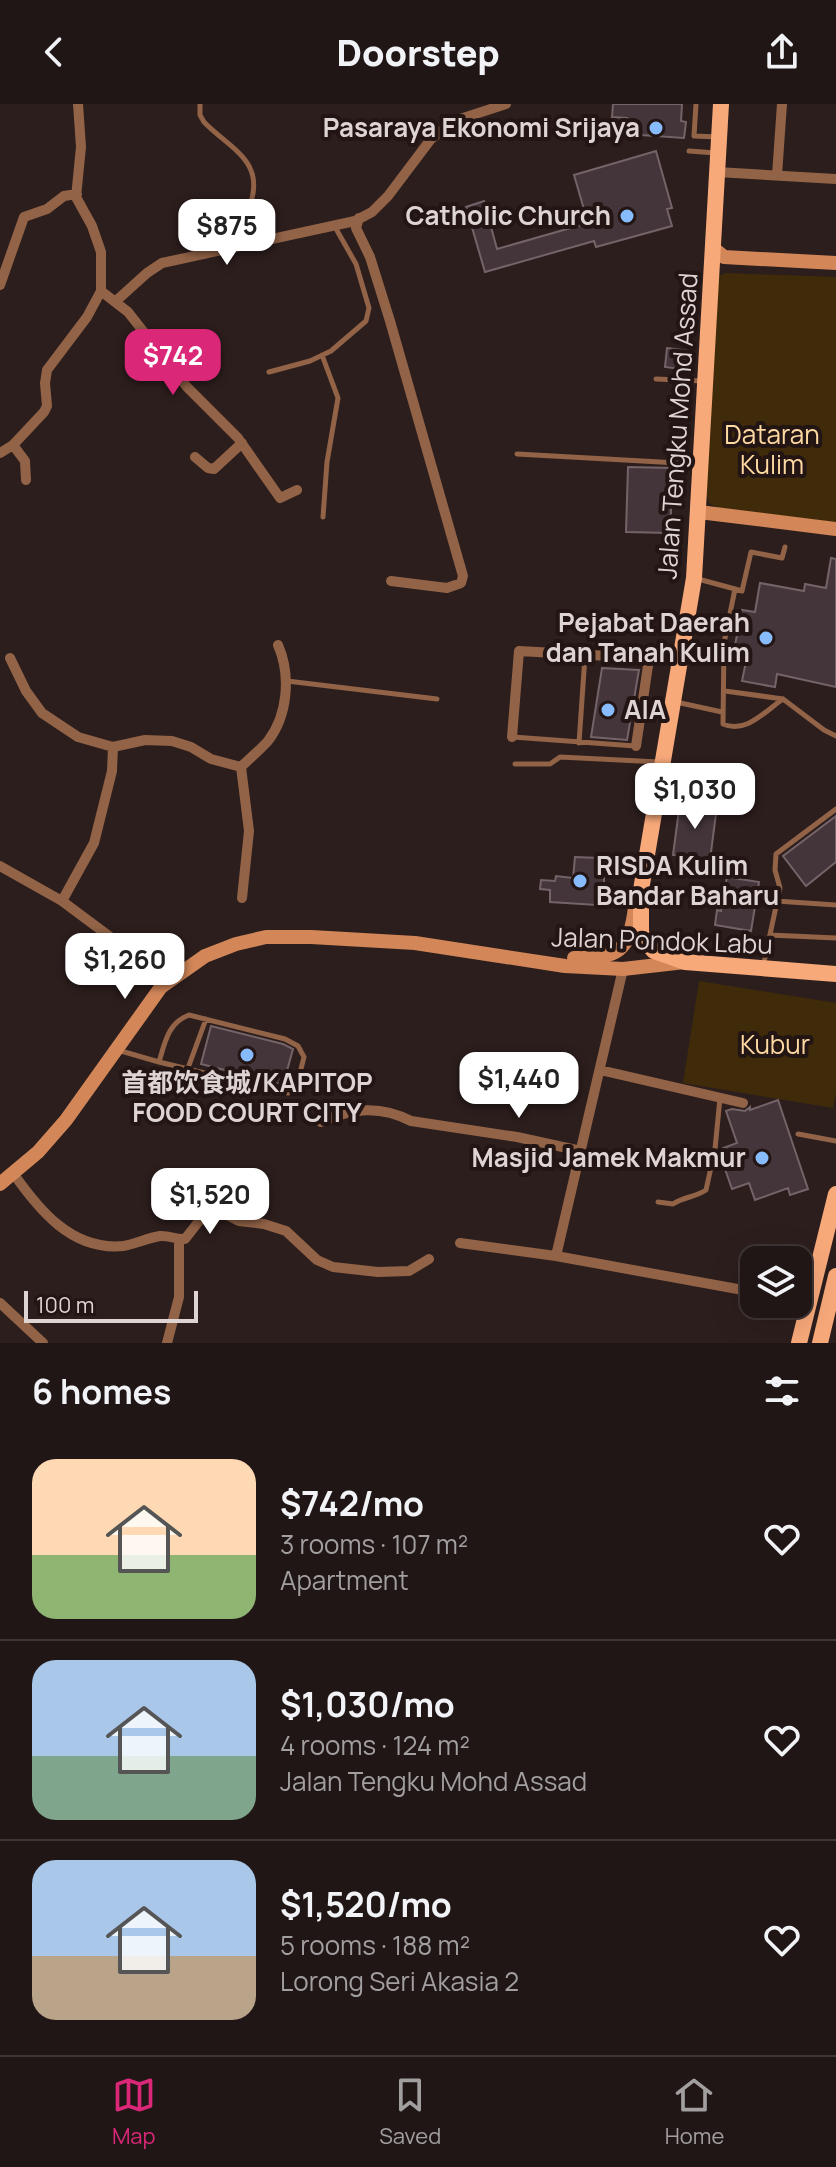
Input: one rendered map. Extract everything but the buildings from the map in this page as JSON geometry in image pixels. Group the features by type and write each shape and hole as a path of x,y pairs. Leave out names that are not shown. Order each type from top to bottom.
{"main road":[{"name":"Jalan Tengku Mohd Assad","path":"685,962 654,951 644,940 641,932 641,890 694,578 721,104"},
{"path":"713,248 724,257 836,263"},
{"path":"699,512 836,529"},
{"name":"Jalan Tengku Mohd Assad","path":"533,959 601,957 621,950 630,938 636,900 641,890"},
{"path":"0,1184 38,1152 66,1120 143,1009 168,980 219,950 248,940 281,936 415,943 533,959"},
{"name":"Jalan Pondok Labu","path":"533,959 565,966 623,969 685,962 834,976"},
{"path":"812,1272 836,1194"},
{"path":"820,1343 836,1276"},
{"path":"799,1343 801,1318"}],"street":[{"path":"0,453 13,445 44,412 47,406 47,370 87,317 101,291 101,252 77,194 81,147 78,104"},
{"path":"116,301 162,263 357,220 372,212 388,196 431,139 454,121 506,104"},
{"path":"777,175 782,104"},
{"path":"717,172 836,179"},
{"path":"0,285 24,217 47,209 64,196 77,194"},
{"path":"357,220 356,228 370,257 386,308 463,576 461,583 451,586 391,581"},
{"path":"101,291 116,301 149,337 187,387 242,443 280,498 297,490"},
{"path":"195,457 214,469 242,443"},
{"path":"13,445 25,461 26,480"},
{"path":"241,767 267,743 279,721 286,681 284,659 278,645"},
{"path":"512,737 519,651 681,660"},
{"path":"10,658 26,691 42,713 78,737 113,747 145,740 172,741 191,747 211,759 241,767"},
{"path":"636,746 649,659"},
{"path":"62,901 94,843 109,782 113,747"},
{"path":"241,767 249,831 242,898"},
{"path":"0,866 62,901 168,980"},
{"path":"556,1256 623,969"},
{"path":"600,1070 743,1103"},
{"path":"321,1122 343,1112 369,1109 395,1113 411,1121 581,1151"},
{"path":"13,1173 55,1225 91,1243 121,1246 160,1236 185,1239 203,1216 214,1208 239,1221 286,1231 317,1260 333,1267 378,1272 409,1271 429,1259"},
{"path":"167,1343 179,1297 179,1240"},
{"path":"460,1243 556,1256 740,1289"},
{"path":"0,1303 43,1343"}],"lane":[{"path":"200,104 204,122 242,155 253,173 249,210 238,230 239,238 247,245"},
{"path":"696,104 694,136 719,146"},
{"path":"689,151 719,146"},
{"path":"269,372 331,351 366,321 369,308 350,251 335,226"},
{"path":"322,355 338,398 327,462 323,517"},
{"path":"656,379 706,381"},
{"path":"517,454 701,464"},
{"path":"694,578 742,591 751,552 782,558 785,547"},
{"path":"735,589 724,643 723,724 744,727 783,699"},
{"path":"579,743 585,655"},
{"path":"286,681 437,699"},
{"path":"725,691 783,699 836,736"},
{"path":"675,702 722,712"},
{"path":"512,737 636,746"},
{"path":"515,764 550,764 560,757 665,762"},
{"path":"660,791 734,801"},
{"path":"763,968 780,888 775,870 776,854 836,809"},
{"path":"776,901 836,905"},
{"path":"770,935 836,938"},
{"path":"116,1049 159,1062 288,1093 296,1089 302,1075 304,1057 298,1046 285,1039 189,1015 180,1018 169,1029 159,1062"},
{"path":"188,1068 206,1019"},
{"path":"658,1202 673,1204 683,1197 706,1190 715,1149 720,1097"},
{"path":"798,1134 836,1141"}],"green space":[{"name":"Dataran Kulim","path":"725,273 836,277 836,524 718,508 709,503 706,494 716,278"},
{"name":"Kubur","path":"699,981 836,1003 836,1093 833,1108 683,1083"}],"place":[{"name":"Pasaraya Ekonomi Srijaya","path":"656,128"},
{"name":"Catholic Church","path":"627,216"},
{"name":"Pejabat Daerah dan Tanah Kulim","path":"766,638"},
{"name":"AIA","path":"608,710"},
{"name":"RISDA Kulim Bandar Baharu","path":"580,881"},
{"name":"首都饮食城/KAPITOP FOOD COURT CITY","path":"247,1055"},
{"name":"Masjid Jamek Makmur","path":"762,1158"}]}
